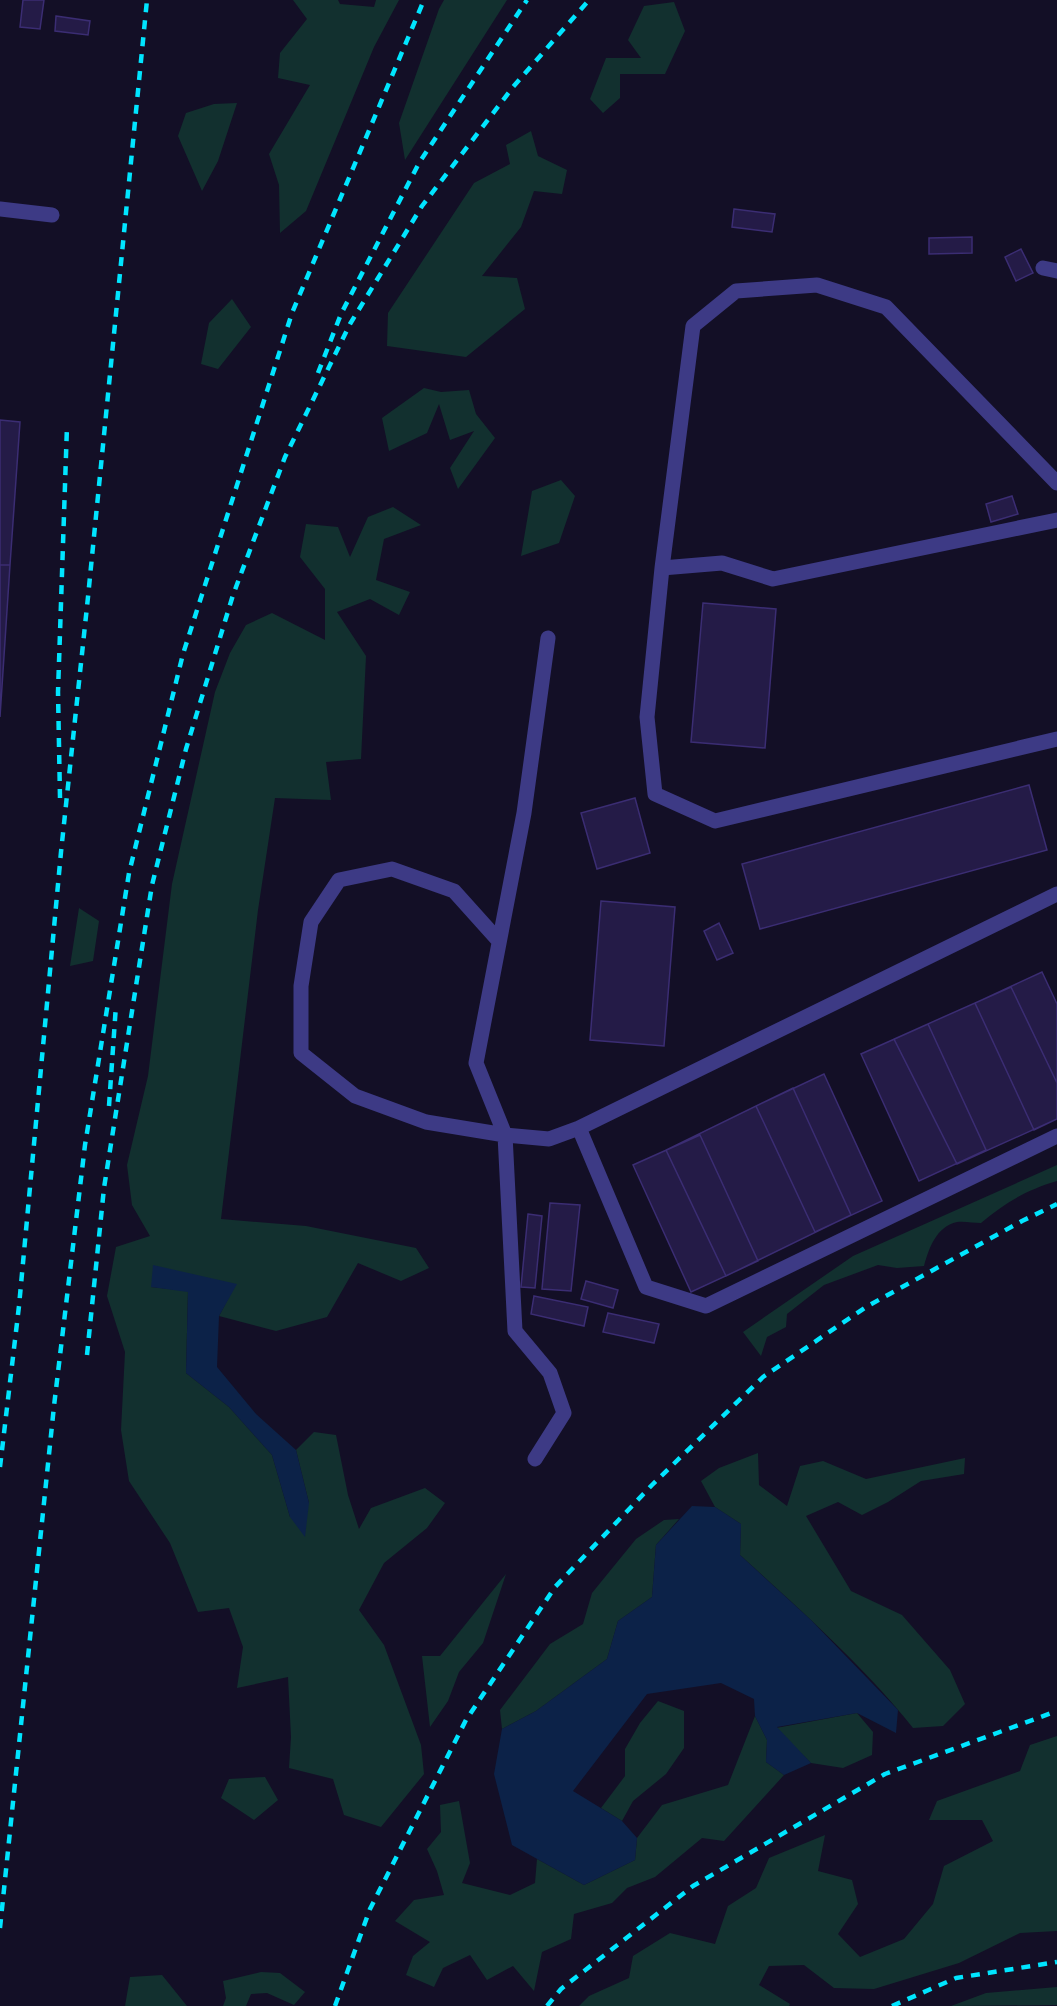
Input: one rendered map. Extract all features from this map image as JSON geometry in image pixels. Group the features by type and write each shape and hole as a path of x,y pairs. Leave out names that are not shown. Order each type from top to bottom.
{"lane":[{"path":"0,209 52,215"},
{"path":"1057,483 886,307 817,285 736,291 693,326 647,717 655,794 715,821 1057,738"},
{"path":"663,568 722,563 773,579 1057,520"},
{"path":"535,1459 564,1413 550,1373 515,1331 505,1135 476,1063 524,813 548,638"},
{"path":"498,940 454,891 392,869 339,880 311,922 301,986 301,1053 355,1096 426,1122 505,1135 549,1139 579,1128 1057,894"},
{"path":"579,1128 646,1287 706,1306 1057,1136"}],"green space":[{"path":"293,0 338,0 340,4 374,7 376,0 399,0 374,47 306,211 280,233 279,185 269,154 310,85 278,78 280,53 307,19"},
{"path":"444,0 507,0 405,160 399,123"},
{"path":"674,2 685,31 665,74 620,74 620,98 603,113 590,99 606,58 641,58 628,40 644,6"},
{"path":"237,103 218,161 202,191 178,136 186,113 214,104"},
{"path":"531,131 538,156 567,170 562,194 534,191 521,227 482,276 517,278 525,309 466,357 387,346 388,313 474,183 510,164 506,145"},
{"path":"232,299 251,327 218,369 201,364 209,323"},
{"path":"424,388 441,392 469,390 476,414 495,438 458,489 450,468 474,431 450,440 439,404 427,433 389,451 382,418"},
{"path":"561,480 575,496 559,543 521,556 532,491"},
{"path":"393,507 421,525 384,539 376,580 410,592 399,615 370,599 337,612 366,656 361,759 326,762 331,800 275,798 258,910 221,1219 306,1226 416,1248 429,1268 401,1281 358,1263 327,1317 276,1331 219,1316 236,1284 151,1287 188,1291 186,1373 229,1407 272,1455 290,1517 309,1503 296,1450 314,1432 336,1435 348,1495 359,1529 371,1508 425,1488 445,1503 427,1528 384,1563 359,1610 384,1645 421,1745 424,1774 381,1827 344,1815 333,1779 289,1768 291,1737 288,1677 237,1688 243,1647 229,1608 198,1612 170,1543 129,1481 121,1430 125,1352 107,1296 116,1247 150,1236 132,1205 127,1165 148,1076 172,884 215,692 230,653 246,625 272,613 325,640 325,589 300,557 306,524 338,527 350,557 368,517"},
{"path":"79,908 99,921 93,961 70,966"},
{"path":"1057,1165 1057,1181 1016,1198 981,1223 957,1222 944,1228 934,1239 924,1266 897,1268 878,1265 824,1285 787,1314 786,1327 767,1337 761,1356 743,1332 853,1256"},
{"path":"758,1453 759,1485 787,1506 800,1466 823,1461 866,1479 965,1458 964,1474 921,1481 862,1515 838,1502 806,1516 851,1591 902,1615 950,1670 965,1704 943,1726 913,1728 852,1660 740,1555 741,1524 715,1507 701,1481 719,1468"},
{"path":"679,1519 656,1545 652,1597 618,1621 607,1659 536,1711 502,1729 500,1710 550,1644 583,1624 592,1593 636,1539 664,1520"},
{"path":"506,1574 483,1643 459,1672 448,1701 430,1727 422,1656 440,1656"},
{"path":"658,1701 684,1711 684,1748 666,1774 633,1801 622,1821 601,1808 625,1776 625,1749 640,1723"},
{"path":"857,1713 873,1732 872,1755 843,1768 811,1763 776,1728"},
{"path":"755,1716 767,1740 766,1762 784,1775 724,1841 702,1838 655,1877 627,1888 612,1903 574,1914 571,1939 542,1952 534,1991 513,1966 487,1980 470,1955 443,1968 434,1987 406,1975 413,1956 430,1942 395,1921 414,1900 444,1895 427,1849 441,1832 440,1805 459,1801 470,1863 462,1883 510,1895 535,1883 537,1859 584,1885 635,1860 637,1838 662,1805 728,1785"},
{"path":"1057,1736 1057,1931 1020,1933 959,1963 874,1989 834,1988 804,1965 769,1966 759,1985 790,2004 789,2006 579,2006 589,1996 629,1978 633,1956 670,1933 715,1944 728,1906 756,1888 769,1858 825,1835 818,1871 852,1880 858,1904 838,1934 860,1957 904,1939 933,1904 944,1866 993,1841 982,1820 929,1820 937,1801 1020,1771 1030,1745"},
{"path":"265,1777 278,1800 254,1820 221,1798 229,1779"},
{"path":"261,1972 280,1973 305,1992 294,2005 267,1993 251,1994 246,2006 223,2006 226,1998 223,1981"},
{"path":"162,1975 187,2006 125,2006 130,1977"},
{"path":"1057,1987 1057,2005 951,2006 986,1993"}],"water":[{"path":"153,1265 237,1284 219,1316 217,1367 256,1414 296,1450 309,1503 305,1537 290,1517 272,1455 229,1407 186,1373 188,1292 151,1287"},
{"path":"692,1506 715,1507 741,1524 740,1555 811,1620 898,1710 896,1733 857,1713 777,1727 811,1763 784,1775 766,1762 767,1740 755,1716 754,1699 721,1683 647,1694 573,1791 622,1821 637,1838 635,1860 584,1885 512,1845 494,1774 502,1729 536,1711 607,1659 618,1621 652,1597 656,1545"}],"building":[{"path":"23,0 44,0 40,29 20,27"},
{"path":"56,16 90,21 88,35 55,31"},
{"path":"734,209 775,214 772,232 732,227"},
{"path":"972,237 972,253 929,254 929,238"},
{"path":"1021,249 1033,273 1016,281 1005,257"},
{"path":"0,420 20,422 10,565 0,565"},
{"path":"1012,496 1018,514 991,522 986,504"},
{"path":"0,565 10,565 0,717"},
{"path":"703,603 776,609 765,748 691,742"},
{"path":"1029,785 1047,850 760,929 742,864"},
{"path":"635,798 650,853 597,869 581,813"},
{"path":"601,901 675,907 664,1046 590,1040"},
{"path":"719,923 733,953 717,960 704,931"},
{"path":"1042,972 1057,1004 1057,1119 1034,1130 975,1003"},
{"path":"1011,987 1057,1083 1057,1119 957,1164 894,1039"},
{"path":"928,1024 986,1150 919,1181 861,1054"},
{"path":"824,1074 882,1201 815,1232 756,1106"},
{"path":"793,1088 851,1215 726,1276 666,1150"},
{"path":"700,1135 758,1261 691,1292 633,1165"},
{"path":"550,1203 580,1205 571,1291 542,1289"},
{"path":"528,1214 542,1216 535,1288 521,1287"},
{"path":"586,1281 618,1290 613,1308 581,1299"},
{"path":"534,1296 588,1307 584,1326 531,1314"},
{"path":"608,1313 659,1324 654,1343 603,1332"}],"railway":[{"path":"0,1467 19,1306 61,852 147,0"},
{"path":"0,1928 54,1406 85,1145 129,873 183,654 292,313 424,0"},
{"path":"318,373 341,314 419,163 527,0"},
{"path":"87,1355 104,1188 152,885 186,749 233,595 285,457 350,324 422,206 513,87 589,0"},
{"path":"60,798 58,692 67,426"},
{"path":"109,1106 116,1005"},
{"path":"335,2006 370,1909 466,1720 555,1587 652,1485 763,1377 866,1307 1057,1204"},
{"path":"547,2006 561,1989 693,1886 885,1774 1057,1711"},
{"path":"892,2006 956,1978 1057,1962"}]}
